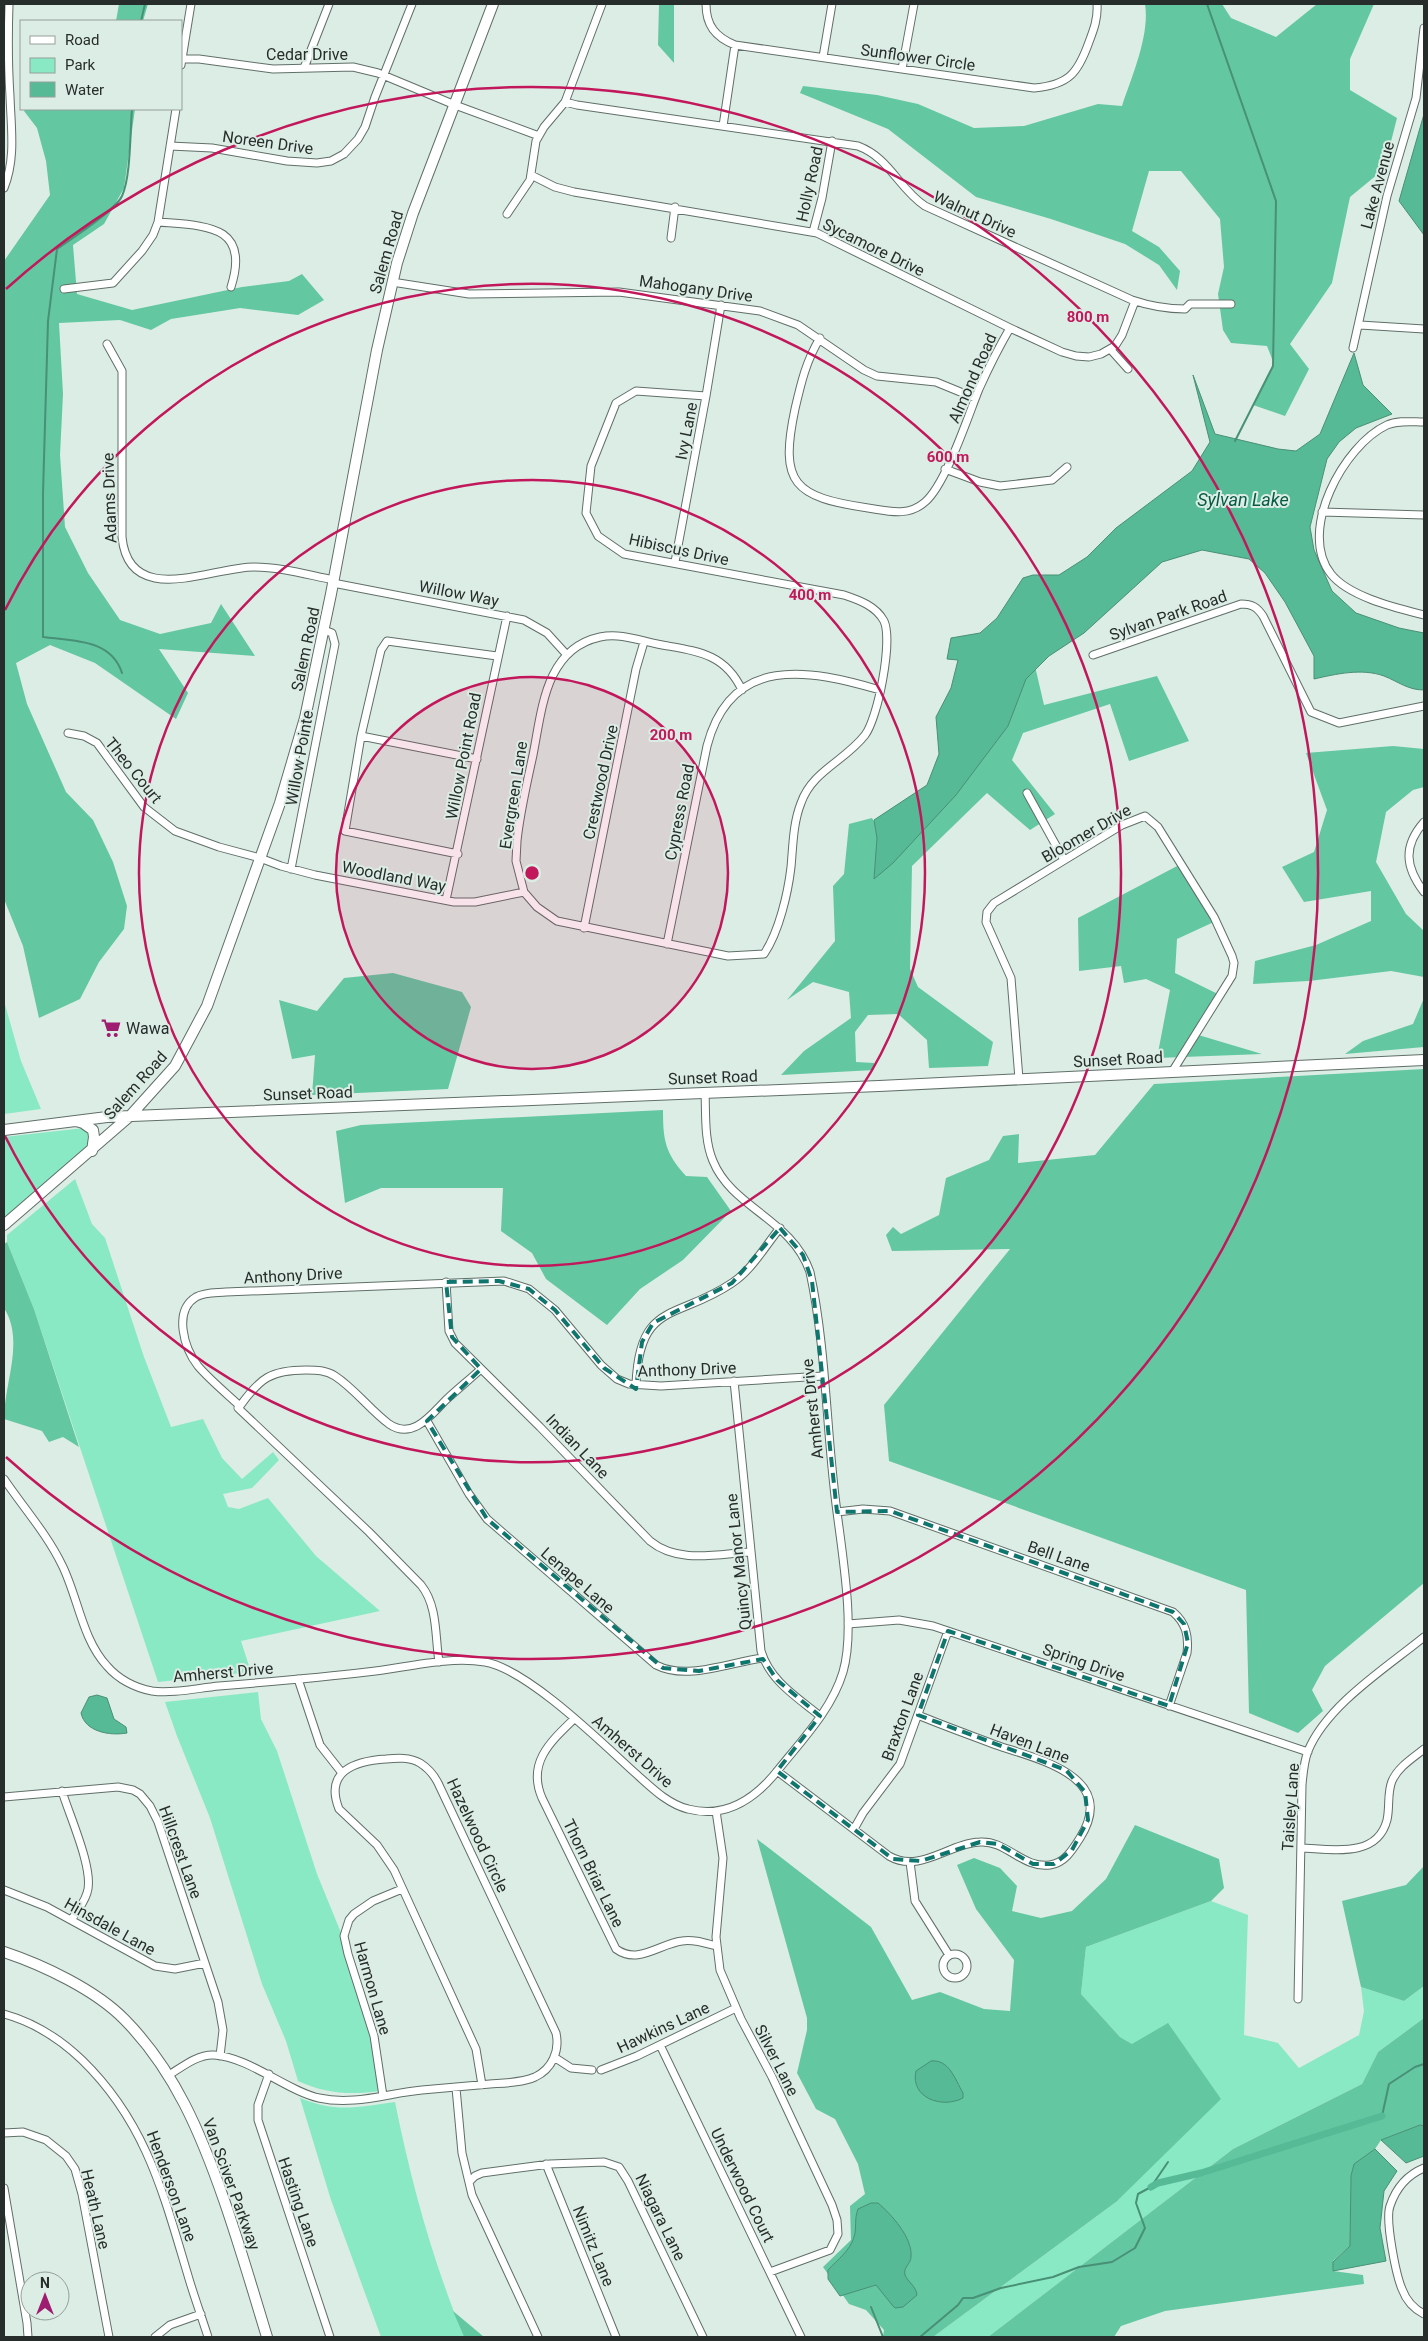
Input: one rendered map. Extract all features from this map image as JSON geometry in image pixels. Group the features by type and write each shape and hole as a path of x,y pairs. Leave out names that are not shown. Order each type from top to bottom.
{"street":[{"path":"4,188 12,155 8,125 6,33 9,4"},
{"path":"182,62 190,4"},
{"path":"304,68 329,4"},
{"name":"Noreen Drive","path":"170,146 212,148 302,162 317,163 331,161 349,150 362,133 412,4"},
{"name":"Salem Road","path":"4,1225 92,1151 130,1116 175,1066 198,1026 283,796 298,746 334,581 375,357 392,282 408,227 493,4"},
{"path":"507,214 526,189 531,175 539,136 565,102 602,4"},
{"name":"Sunflower Circle","path":"706,4 709,25 716,35 735,45 1034,88 1056,85 1071,76 1080,66 1098,16 1097,4"},
{"path":"823,57 832,4"},
{"path":"902,69 914,4"},
{"name":"Lake Avenue","path":"1353,348 1360,325 1365,288 1387,196 1421,77 1424,28"},
{"path":"723,126 735,45"},
{"name":"Cedar Drive","path":"182,62 199,59 265,68 345,66 383,75 455,105 539,136"},
{"name":"Walnut Drive","path":"565,102 858,146 874,153 891,170 904,189 925,206 1135,302 1153,307 1174,309 1185,309 1190,304 1230,304"},
{"path":"64,289 113,284 142,251 153,235 158,222 176,110"},
{"name":"Holly Road","path":"813,232 822,198 832,141"},
{"name":"Sycamore Drive","path":"531,175 554,187 574,192 675,207 813,232 1055,350 1076,356 1089,357 1110,350"},
{"path":"671,238 675,207"},
{"path":"158,222 206,227 218,231 229,239 236,250 238,262 232,286"},
{"name":"Mahogany Drive","path":"392,282 469,294 611,291 768,313 820,338 864,370 878,376 936,382 976,398"},
{"path":"1128,369 1110,350 1120,339 1135,302"},
{"name":"Ivy Lane","path":"675,562 721,305"},
{"path":"1360,325 1424,329"},
{"name":"Almond Road","path":"820,338 803,373 789,438 789,464 793,476 810,492 828,500 899,512 912,510 929,499 945,469 976,398 1010,328"},
{"name":"Adams Drive","path":"107,344 122,371 122,537 128,559 144,574 158,579 181,579 232,569 254,567 334,581"},
{"name":"Hibiscus Drive","path":"706,396 636,391 616,403 591,466 586,513 598,536 624,554 675,562 852,598 874,609 884,621 886,630 887,651 880,690"},
{"path":"1423,422 1392,423 1381,428 1362,442 1343,468 1322,512 1318,528 1319,543 1324,563 1332,575 1344,586 1393,606 1424,615"},
{"path":"945,469 980,482 1000,486 1052,480 1067,467"},
{"path":"1322,512 1424,515"},
{"name":"Willow Way","path":"334,581 524,620 542,630 567,655"},
{"name":"Sylvan Park Road","path":"1093,656 1241,604 1248,604 1254,606 1263,616 1311,712 1339,723 1424,706"},
{"name":"Willow Point Road","path":"446,900 458,854 497,656 507,616"},
{"name":"Willow Pointe","path":"292,869 335,644 332,633 324,630"},
{"name":"Evergreen Lane","path":"742,690 731,671 716,659 693,650 615,636 583,643 567,655 554,672 544,694 520,818 516,855 524,892 532,903 546,915 557,921 584,928 728,956 762,955 766,952 786,899 796,822 802,800 815,780 829,766 850,751 868,730 876,712 880,690"},
{"path":"458,854 345,831 361,736 381,650 387,641 497,656"},
{"name":"Crestwood Drive","path":"584,928 636,669 644,642"},
{"name":"Cypress Road","path":"667,944 708,739 720,712 742,690 773,675 803,674 880,690"},
{"name":"Theo Court","path":"68,733 84,736 97,743 144,807 168,827 195,839 260,858"},
{"path":"361,736 477,759"},
{"path":"1027,793 1064,860"},
{"name":"Bloomer Drive","path":"1019,1079 1011,978 1003,956 986,926 985,916 994,903 1122,826 1145,816 1158,827 1214,916 1234,963 1232,976 1172,1072"},
{"path":"1424,822 1412,838 1410,847 1410,872 1424,892"},
{"name":"Woodland Way","path":"260,858 292,869 446,900 475,902 524,892"},
{"name":"Sunset Road","path":"4,1130 130,1116 1424,1060"},
{"name":"Amherst Drive","path":"4,1479 53,1546 65,1571 92,1645 99,1658 116,1675 136,1686 159,1691 298,1679 438,1662 472,1661 499,1666 525,1680 574,1719 648,1785 670,1801 694,1811 716,1811 728,1809 747,1800 763,1788 835,1694 848,1652 848,1624 823,1376 810,1272 798,1247 780,1228 730,1186 718,1171 711,1158 705,1092"},
{"path":"73,1121 83,1123 93,1130 92,1151"},
{"path":"636,1385 642,1342 653,1323 732,1283 743,1274 780,1228"},
{"name":"Anthony Drive","path":"438,1662 433,1611 425,1590 369,1532 238,1408 240,1406 199,1366 189,1348 184,1331 183,1318 187,1306 198,1296 226,1292 499,1281 529,1289 555,1310 599,1362 612,1375 623,1382 636,1385 661,1386 823,1376"},
{"name":"Indian Lane","path":"446,1282 452,1337 650,1541 661,1549 680,1556 750,1552"},
{"path":"240,1406 259,1383 272,1373 292,1370 325,1371 336,1376 394,1428 409,1429 427,1421 446,1400 481,1369"},
{"name":"Quincy Manor Lane","path":"734,1381 750,1552 763,1658 777,1680 820,1716"},
{"name":"Lenape Lane","path":"427,1421 469,1494 487,1519 656,1665 670,1670 691,1671 763,1658"},
{"name":"Bell Lane","path":"837,1512 863,1509 890,1511 1173,1612 1184,1624 1188,1643 1187,1653 1169,1706"},
{"name":"Spring Drive","path":"848,1624 899,1620 926,1624 1308,1752"},
{"name":"Braxton Lane","path":"854,1828 900,1764 948,1631"},
{"name":"Taisley Lane","path":"1298,1999 1302,1784 1308,1752 1318,1731 1342,1704 1424,1637"},
{"path":"298,1679 320,1745 342,1773 336,1784 335,1792 339,1809 384,1853 394,1870 476,2049 482,2085"},
{"name":"Haven Lane","path":"777,1771 889,1856 902,1862 926,1860 980,1842 998,1844 1038,1865 1054,1864 1064,1859 1084,1830 1089,1814 1085,1792 1079,1782 1066,1770 1038,1758 957,1731 918,1715"},
{"name":"Thorn Briar Lane","path":"574,1719 543,1754 539,1764 537,1782 542,1798 616,1950 624,1954 635,1955 675,1942 691,1940 716,1946"},
{"path":"1301,1848 1354,1850 1366,1846 1377,1839 1386,1825 1392,1781 1399,1770 1424,1749"},
{"name":"Hazelwood Circle","path":"342,1773 359,1762 398,1758 421,1764 434,1775 556,2033 558,2041 554,2057"},
{"name":"Hillcrest Lane","path":"4,1797 118,1787 133,1790 146,1800 161,1830 223,2021 220,2056"},
{"path":"62,1791 83,1851 88,1876 87,1893 71,1920"},
{"name":"Silver Lane","path":"716,1811 723,1863 716,1946 720,1970 736,2008 798,2132 832,2205 837,2220 838,2234 830,2250 770,2272"},
{"path":"910,1862 915,1901 949,1955"},
{"name":"Harmon Lane","path":"383,2096 374,2036 344,1936 349,1920 354,1914 373,1901 402,1889"},
{"name":"Hinsdale Lane","path":"4,1890 47,1907 155,1966 175,1969 205,1963"},
{"name":"Van Sciver Parkway","path":"4,1952 54,1972 113,2010 132,2028 169,2074 206,2149 247,2269 267,2337"},
{"name":"Hawkins Lane","path":"601,2070 660,2045 736,2008"},
{"name":"Henderson Lane","path":"4,2014 30,2024 67,2047 105,2084 124,2108 139,2135 160,2184 208,2337"},
{"name":"Underwood Court","path":"660,2045 801,2337"},
{"path":"169,2074 201,2057 220,2056 268,2074 313,2096 323,2099 345,2100 412,2091 518,2082 535,2077 548,2067 554,2057 571,2068 592,2070"},
{"name":"Hasting Lane","path":"268,2074 258,2105 258,2120 330,2337"},
{"path":"456,2088 462,2153 472,2195 538,2337"},
{"name":"Heath Lane","path":"4,2133 22,2132 46,2140 66,2156 75,2169 82,2194 109,2337"},
{"name":"Niagara Lane","path":"470,2181 482,2173 546,2164 604,2162 615,2165 623,2171 703,2337"},
{"name":"Nimitz Lane","path":"546,2164 616,2337"},
{"path":"1424,2168 1413,2172 1402,2183 1389,2208 1388,2223 1402,2289 1417,2311 1424,2314"},
{"path":"4,2188 28,2337"},
{"path":"155,2337 170,2325 201,2314"}],"highlighted area":[{"path":"780,1228 803,1255 812,1281 837,1512 890,1511 1173,1612 1184,1624 1188,1643 1169,1706 948,1631 918,1715 1066,1770 1085,1792 1088,1820 1072,1850 1054,1864 1033,1864 998,1844 980,1842 921,1861 893,1859 777,1771 820,1716 777,1680 763,1659 699,1671 663,1668 487,1519 427,1421 481,1369 452,1337 446,1282 499,1281 529,1289 555,1310 604,1368 636,1389 642,1342 653,1323 732,1283"}],"green space":[{"path":"4,1001 21,1061 41,1109 4,1114"},
{"path":"84,1128 89,1135 90,1144 4,1219 4,1137"},
{"path":"75,1179 92,1224 105,1238 144,1357 171,1427 203,1419 222,1458 242,1479 273,1452 279,1460 252,1488 223,1494 228,1507 239,1509 268,1498 316,1556 380,1611 241,1641 251,1672 158,1682 34,1309 7,1242 7,1235"},
{"path":"258,1692 261,1719 277,1751 317,1874 346,1945 371,2027 381,2091 359,2093 329,2091 298,2081 286,2041 262,1984 210,1818 165,1702"},
{"path":"1211,1901 1248,1915 1244,2035 1278,2043 1299,2068 1359,2035 1364,2011 1361,1987 1404,2001 1424,1986 1424,2018 1378,2052 1362,2084 1233,2149 988,2337 933,2337 1116,2202 1132,2044 1120,2037 1081,1994 1086,1947"},
{"path":"300,2098 325,2106 347,2108 395,2102 408,2162 424,2221 442,2280 464,2337 381,2337 331,2200"}],"shaded area":[{"path":"119,4 148,4 143,20 116,20"},
{"path":"659,4 674,4 674,63 658,45"},
{"path":"1145,4 1222,4 1231,18 1276,37 1317,4 1374,4 1350,59 1350,90 1397,118 1384,169 1350,197 1332,283 1290,344 1309,369 1285,416 1253,405 1274,364 1267,346 1231,343 1223,330 1218,294 1224,267 1220,219 1181,171 1149,171 1132,231 1159,247 1180,271 1177,290 1159,265 1125,244 1051,219 976,197 888,129 800,93 803,86 877,95 918,104 974,128 1024,126 1098,104 1122,106 1143,42 1146,16"},
{"path":"135,110 124,188 104,224 73,245 77,294 132,310 242,287 289,281 302,274 324,300 298,315 240,308 171,319 151,330 120,320 59,323 63,394 60,455 65,527 88,573 120,620 160,634 211,623 221,604 255,656 159,649 188,693 176,719 95,663 50,645 16,663 27,704 66,792 93,820 113,862 127,906 124,929 99,962 80,999 39,1018 23,946 4,899 4,261 50,195 46,161 37,128 24,111"},
{"path":"1034,662 1044,705 1157,676 1189,741 1129,761 1110,704 1023,733 1012,760 1055,814 1030,830 987,793 912,866 910,969 918,987 993,1042 988,1066 929,1068 927,1040 898,1014 868,1015 855,1032 856,1062 874,1063 874,1070 781,1075 804,1051 851,1018 849,992 813,982 787,1000 835,941 833,886 844,874 849,824 872,818 892,852"},
{"path":"1393,746 1424,749 1424,787 1413,790 1386,812 1376,862 1406,914 1424,931 1424,977 1391,971 1309,981 1253,984 1255,961 1316,945 1371,921 1371,891 1304,902 1282,867 1314,852 1327,810 1306,753"},
{"path":"1181,864 1216,921 1177,939 1175,973 1222,996 1195,1034 1262,1054 1157,1058 1170,990 1146,979 1124,983 1121,966 1079,971 1078,918"},
{"path":"393,973 462,992 471,1007 448,1089 312,1095 315,1055 292,1059 279,1000 317,1011 344,978"},
{"path":"1424,998 1424,1047 1345,1054 1363,1041 1413,1024"},
{"path":"1424,1069 1424,1583 1325,1666 1312,1690 1323,1711 1298,1733 1249,1713 1246,1590 889,1461 884,1405 1010,1249 892,1251 886,1235 893,1227 901,1234 939,1215 946,1178 989,1160 1003,1136 1019,1134 1018,1163 1095,1155 1154,1084"},
{"path":"663,1110 667,1146 669,1153 679,1168 686,1176 707,1177 731,1211 683,1260 640,1289 607,1325 546,1279 532,1253 501,1231 503,1188 381,1188 345,1203 336,1131 361,1125"},
{"path":"7,1242 34,1309 79,1447 63,1437 49,1442 42,1431 4,1419 13,1348 13,1334 4,1308 4,1244"},
{"path":"1135,1825 1219,1859 1224,1888 1211,1901 1086,1947 1081,1994 1120,2037 1132,2044 1168,2023 1221,2099 1116,2202 933,2337 883,2337 884,2330 866,2310 849,2304 823,2267 851,2240 850,2206 865,2194 858,2164 835,2119 816,2109 797,2073 807,2030 807,2018 757,1839 871,1927 912,2000 940,1992 984,2009 1010,2011 1014,1960 976,1909 957,1865 974,1858 1000,1868 1017,1886 1012,1911 1041,1918 1072,1911 1106,1879"},
{"path":"1424,1866 1424,1986 1404,2001 1361,1987 1342,1901 1406,1885"},
{"path":"1424,2018 1424,2126 1420,2125 1381,2140 1375,2149 1354,2164 1351,2177 1350,2246 1333,2261 1333,2271 1363,2275 1364,2284 1165,2311 1121,2326 1114,2337 988,2337 1233,2149 1362,2084 1378,2052"},
{"path":"453,2311 484,2337 464,2337"}],"water":[{"path":"1424,114 1424,235 1399,201"},
{"name":"Sylvan Lake","path":"1354,353 1363,385 1392,414 1356,428 1339,442 1327,459 1310,527 1314,550 1332,591 1356,613 1399,628 1424,633 1424,690 1413,689 1384,676 1367,672 1340,674 1314,679 1314,656 1285,602 1265,573 1249,559 1202,550 1162,562 1084,633 1049,656 1026,679 1008,726 956,795 893,863 874,879 877,838 874,820 927,785 939,754 936,717 951,688 958,660 947,659 951,638 980,633 997,618 1023,578 1033,575 1059,575 1087,557 1116,528 1192,471 1210,442 1193,375 1215,434 1278,449 1296,451 1320,434"},
{"path":"97,1695 107,1698 114,1719 126,1727 127,1733 106,1733 87,1725 81,1713 89,1697"},
{"path":"931,2061 942,2063 951,2071 963,2093 963,2098 946,2102 929,2099 923,2094 915,2080 916,2071"},
{"path":"1420,2125 1424,2126 1424,2156 1406,2163 1381,2140"},
{"path":"1375,2149 1397,2171 1384,2191 1380,2228 1386,2261 1333,2271 1333,2262 1350,2246 1351,2176 1354,2164"},
{"path":"871,2203 878,2203 889,2213 909,2242 911,2257 905,2270 905,2275 917,2295 903,2307 895,2308 876,2285 840,2296 828,2279 828,2270 852,2242 855,2234 858,2209"}],"waterway":[{"path":"141,20 145,4"},
{"path":"1207,4 1276,201 1273,366 1235,441"},
{"path":"122,673 117,662 100,648 79,641 43,637 43,493 48,321 57,249 111,209 122,196 129,166 132,110"},
{"path":"1382,2116 1389,2084 1415,2067 1424,2064"},
{"path":"1151,2187 1158,2183 1201,2173 1382,2116"},
{"path":"920,2337 958,2305 963,2298 973,2298 1001,2288 1053,2277 1079,2267 1112,2262 1135,2248 1145,2228 1136,2203 1138,2194 1151,2187 1168,2162"},
{"path":"871,2307 883,2337"}],"place":[{"name":"Wawa","path":"111,1028"}]}
